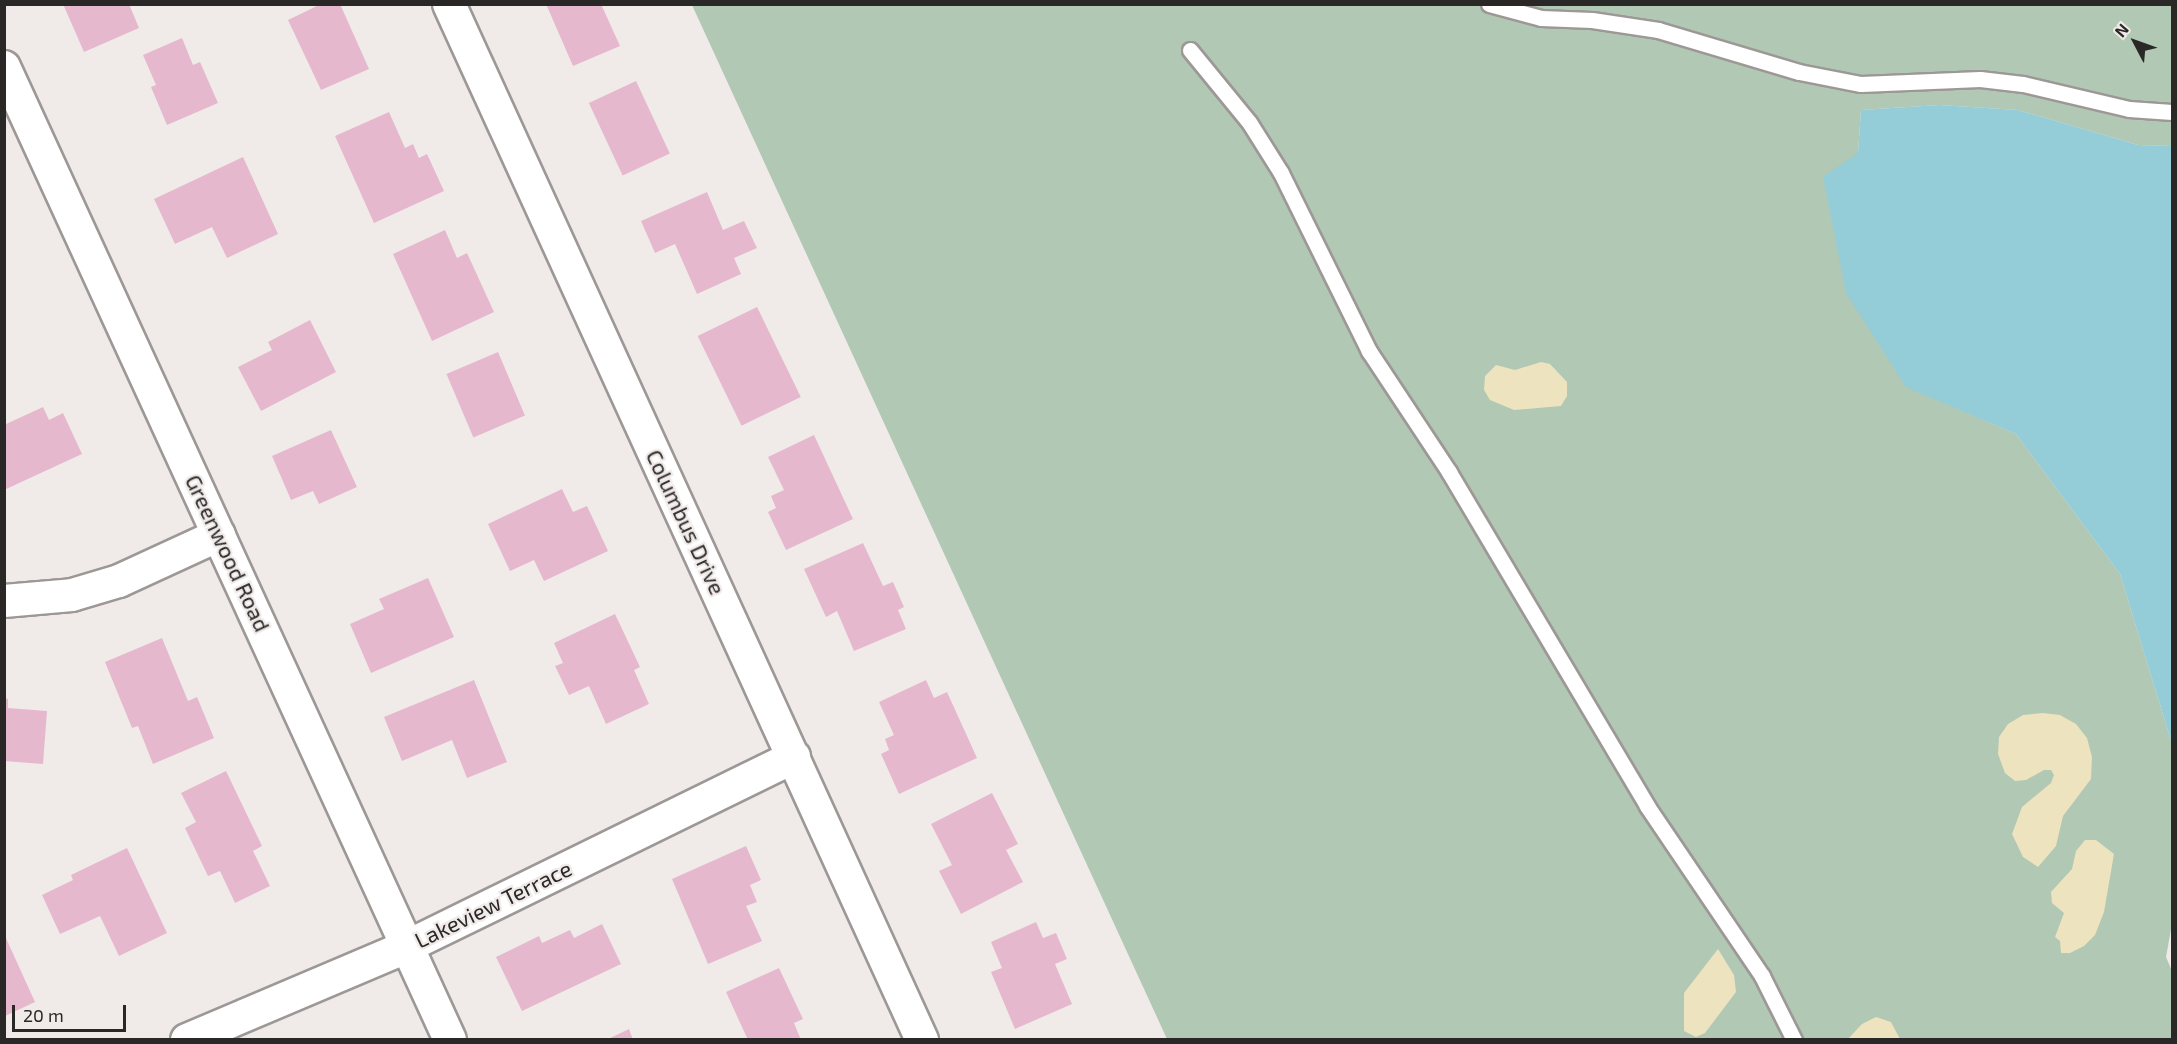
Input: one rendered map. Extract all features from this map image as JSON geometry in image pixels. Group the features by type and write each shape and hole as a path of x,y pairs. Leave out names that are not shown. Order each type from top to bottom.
{"street":[{"name":"Columbus Drive","path":"449,4 921,1040"},
{"name":"Greenwood Road","path":"4,67 450,1040"},
{"path":"4,601 72,596 119,581 219,535"},
{"name":"Lakeview Terrace","path":"188,1040 408,946 794,757"}],"lane":[{"path":"1489,4 1541,18 1592,20 1658,30 1789,69 1861,84 1980,80 2023,84 2129,109 2172,112"},
{"path":"1190,50 1249,122 1281,173 1369,351 1449,472 1647,806 1762,976 1794,1040"}],"green space":[{"path":"692,5 2172,5 2172,146 2138,145 2018,110 1939,105 1861,110 1858,153 1906,386 2016,434 2120,574 2172,744 2172,924 2166,957 2172,971 2172,1039 1167,1039"}],"sand":[{"path":"1541,362 1550,364 1567,382 1567,396 1561,406 1514,410 1490,400 1484,390 1485,376 1496,365 1515,370"},
{"path":"2043,713 2060,715 2076,724 2087,738 2092,757 2091,779 2063,816 2056,846 2038,867 2023,857 2012,834 2022,807 2051,783 2054,775 2051,770 2044,770 2026,780 2015,781 2005,773 1998,754 1999,737 2008,724 2023,715"},
{"path":"2085,840 2096,840 2114,854 2104,912 2095,935 2084,946 2070,953 2061,953 2060,941 2055,937 2064,913 2052,903 2051,892 2072,869 2076,851"},
{"path":"1718,949 1734,975 1736,992 1705,1033 1696,1037 1684,1031 1684,993"},
{"path":"1876,1017 1891,1022 1900,1039 1848,1039 1862,1024"}],"water":[{"path":"1939,105 2018,110 2138,145 2172,146 2172,744 2120,574 2016,434 1906,387 1846,293 1823,177 1858,153 1861,110"}],"building":[{"path":"63,4 129,4 139,28 84,52"},
{"path":"321,4 340,4 369,69 321,90 288,20"},
{"path":"546,4 601,4 620,46 573,66"},
{"path":"182,38 193,65 200,62 218,103 167,125 151,87 156,85 143,55"},
{"path":"636,81 670,154 623,175 589,103"},
{"path":"389,112 405,148 413,144 419,158 427,154 444,191 374,223 335,136"},
{"path":"243,157 278,234 227,258 212,227 175,244 154,199"},
{"path":"707,192 723,230 744,221 757,248 734,258 741,274 697,294 675,244 655,253 641,221"},
{"path":"445,230 457,258 467,253 494,312 432,341 393,254"},
{"path":"757,307 801,397 742,426 698,336"},
{"path":"310,320 336,372 261,411 238,367 272,350 268,342"},
{"path":"498,352 525,416 473,437 446,374"},
{"path":"43,407 49,420 63,413 82,454 4,490 4,425"},
{"path":"331,430 357,487 319,504 313,491 291,500 272,456"},
{"path":"814,435 853,519 786,550 768,512 776,508 771,496 784,490 768,457"},
{"path":"562,489 573,512 587,506 608,551 544,581 534,560 510,571 488,524"},
{"path":"863,543 883,586 893,582 904,607 898,610 906,629 854,651 837,611 826,617 804,569"},
{"path":"428,578 454,637 371,673 350,624 384,609 379,599"},
{"path":"615,614 640,667 634,670 649,704 606,724 589,686 569,695 555,666 563,663 554,643"},
{"path":"162,638 188,701 197,697 214,738 153,764 138,726 132,728 105,662"},
{"path":"474,680 507,762 467,778 452,740 402,761 384,717"},
{"path":"926,680 934,698 947,692 977,758 899,794 881,754 889,750 885,739 894,735 879,702"},
{"path":"4,698 8,699 8,708 47,711 43,764 4,761"},
{"path":"226,771 262,846 253,851 270,886 235,903 220,871 208,876 185,828 196,822 181,793"},
{"path":"992,793 1018,844 1006,850 1023,882 961,914 939,871 952,865 931,824"},
{"path":"746,846 761,880 750,885 757,902 746,906 762,941 708,964 672,879"},
{"path":"127,848 167,933 119,956 100,916 60,934 42,895 73,880 71,875"},
{"path":"1036,922 1043,938 1056,933 1067,959 1055,964 1072,1004 1015,1029 991,972 1002,968 991,942"},
{"path":"602,924 621,964 522,1011 496,957 539,936 542,943 570,930 574,938"},
{"path":"5,936 35,1002 5,1016"},
{"path":"779,968 803,1019 794,1023 801,1040 748,1040 726,992"},
{"path":"629,1029 633,1040 606,1040"}]}
